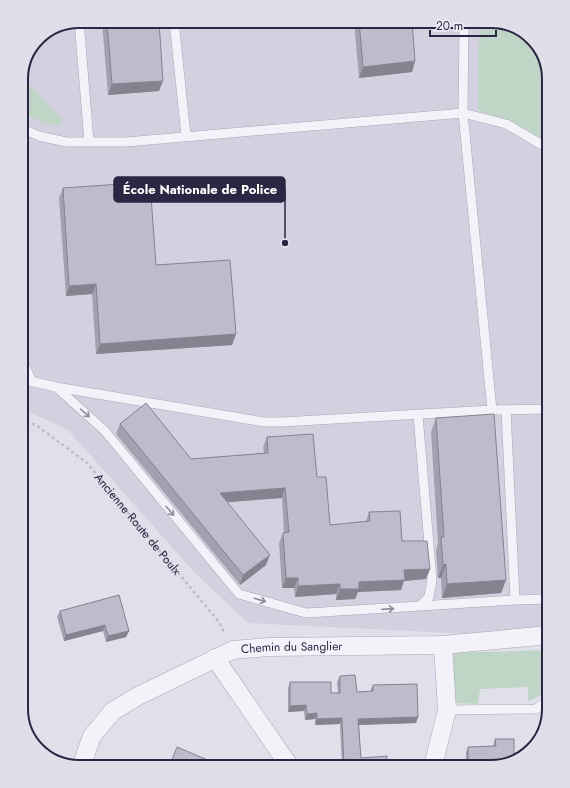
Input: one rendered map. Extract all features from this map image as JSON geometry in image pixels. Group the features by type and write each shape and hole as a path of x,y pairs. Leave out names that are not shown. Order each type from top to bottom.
{"street":[{"name":"Chemin du Sanglier","path":"83,760 92,736 113,711 233,650 269,647 443,645 542,636"},
{"path":"435,760 447,710 443,645"},
{"path":"215,658 285,760"}],"lane":[{"path":"80,28 89,142"},
{"path":"175,28 186,136"},
{"path":"464,28 463,113 492,410"},
{"path":"28,131 39,136 66,142 126,142 463,113 506,124 542,145"},
{"path":"28,373 32,382"},
{"path":"28,381 264,422 418,416 492,410 542,410"},
{"path":"56,387 105,431 239,594 306,613 542,598"},
{"path":"506,410 515,600"},
{"path":"418,416 432,580 429,597 420,606"},
{"path":"447,710 536,709 542,705"}],"path":[{"name":"Ancienne Route de Poulx","path":"28,422 36,425 87,463 219,622 233,650"}],"shaded area":[{"path":"73,28 494,28 510,32 527,43 538,60 542,73 542,638 248,623 194,572 68,430 28,411 28,76 33,57 46,41 54,35"}],"green space":[{"path":"482,28 494,28 510,32 522,39 531,48 538,60 542,73 542,140 525,129 478,110 478,51"},
{"path":"28,83 62,120 60,126 44,123 28,115"},
{"path":"542,650 542,694 528,701 528,687 480,689 478,704 455,703 453,653"}],"building":[{"path":"108,28 159,28 163,81 112,84"},
{"path":"360,28 413,28 415,61 363,67"},
{"path":"150,182 156,265 230,260 236,334 100,344 96,284 69,286 63,188"},
{"path":"146,403 191,459 268,453 267,437 313,434 317,477 326,477 330,525 370,521 369,512 400,511 402,541 427,541 430,569 404,570 405,580 359,582 359,589 340,589 340,584 298,586 298,578 286,578 283,533 289,532 285,488 220,493 270,555 243,575 120,424"},
{"path":"494,414 506,580 447,584 446,564 443,565 441,537 444,537 436,418"},
{"path":"119,595 129,631 108,636 105,625 66,635 60,611"},
{"path":"355,675 357,692 373,691 373,685 417,684 418,717 358,719 361,758 387,756 387,760 344,760 342,718 317,719 317,713 307,714 306,705 290,706 290,682 331,682 331,693 340,693 340,676"},
{"path":"495,739 514,739 514,754 497,760 468,760 468,747 496,746"},
{"path":"177,747 208,760 172,760"}],"place":[{"name":"École Nationale de Police","path":"285,243"}]}
